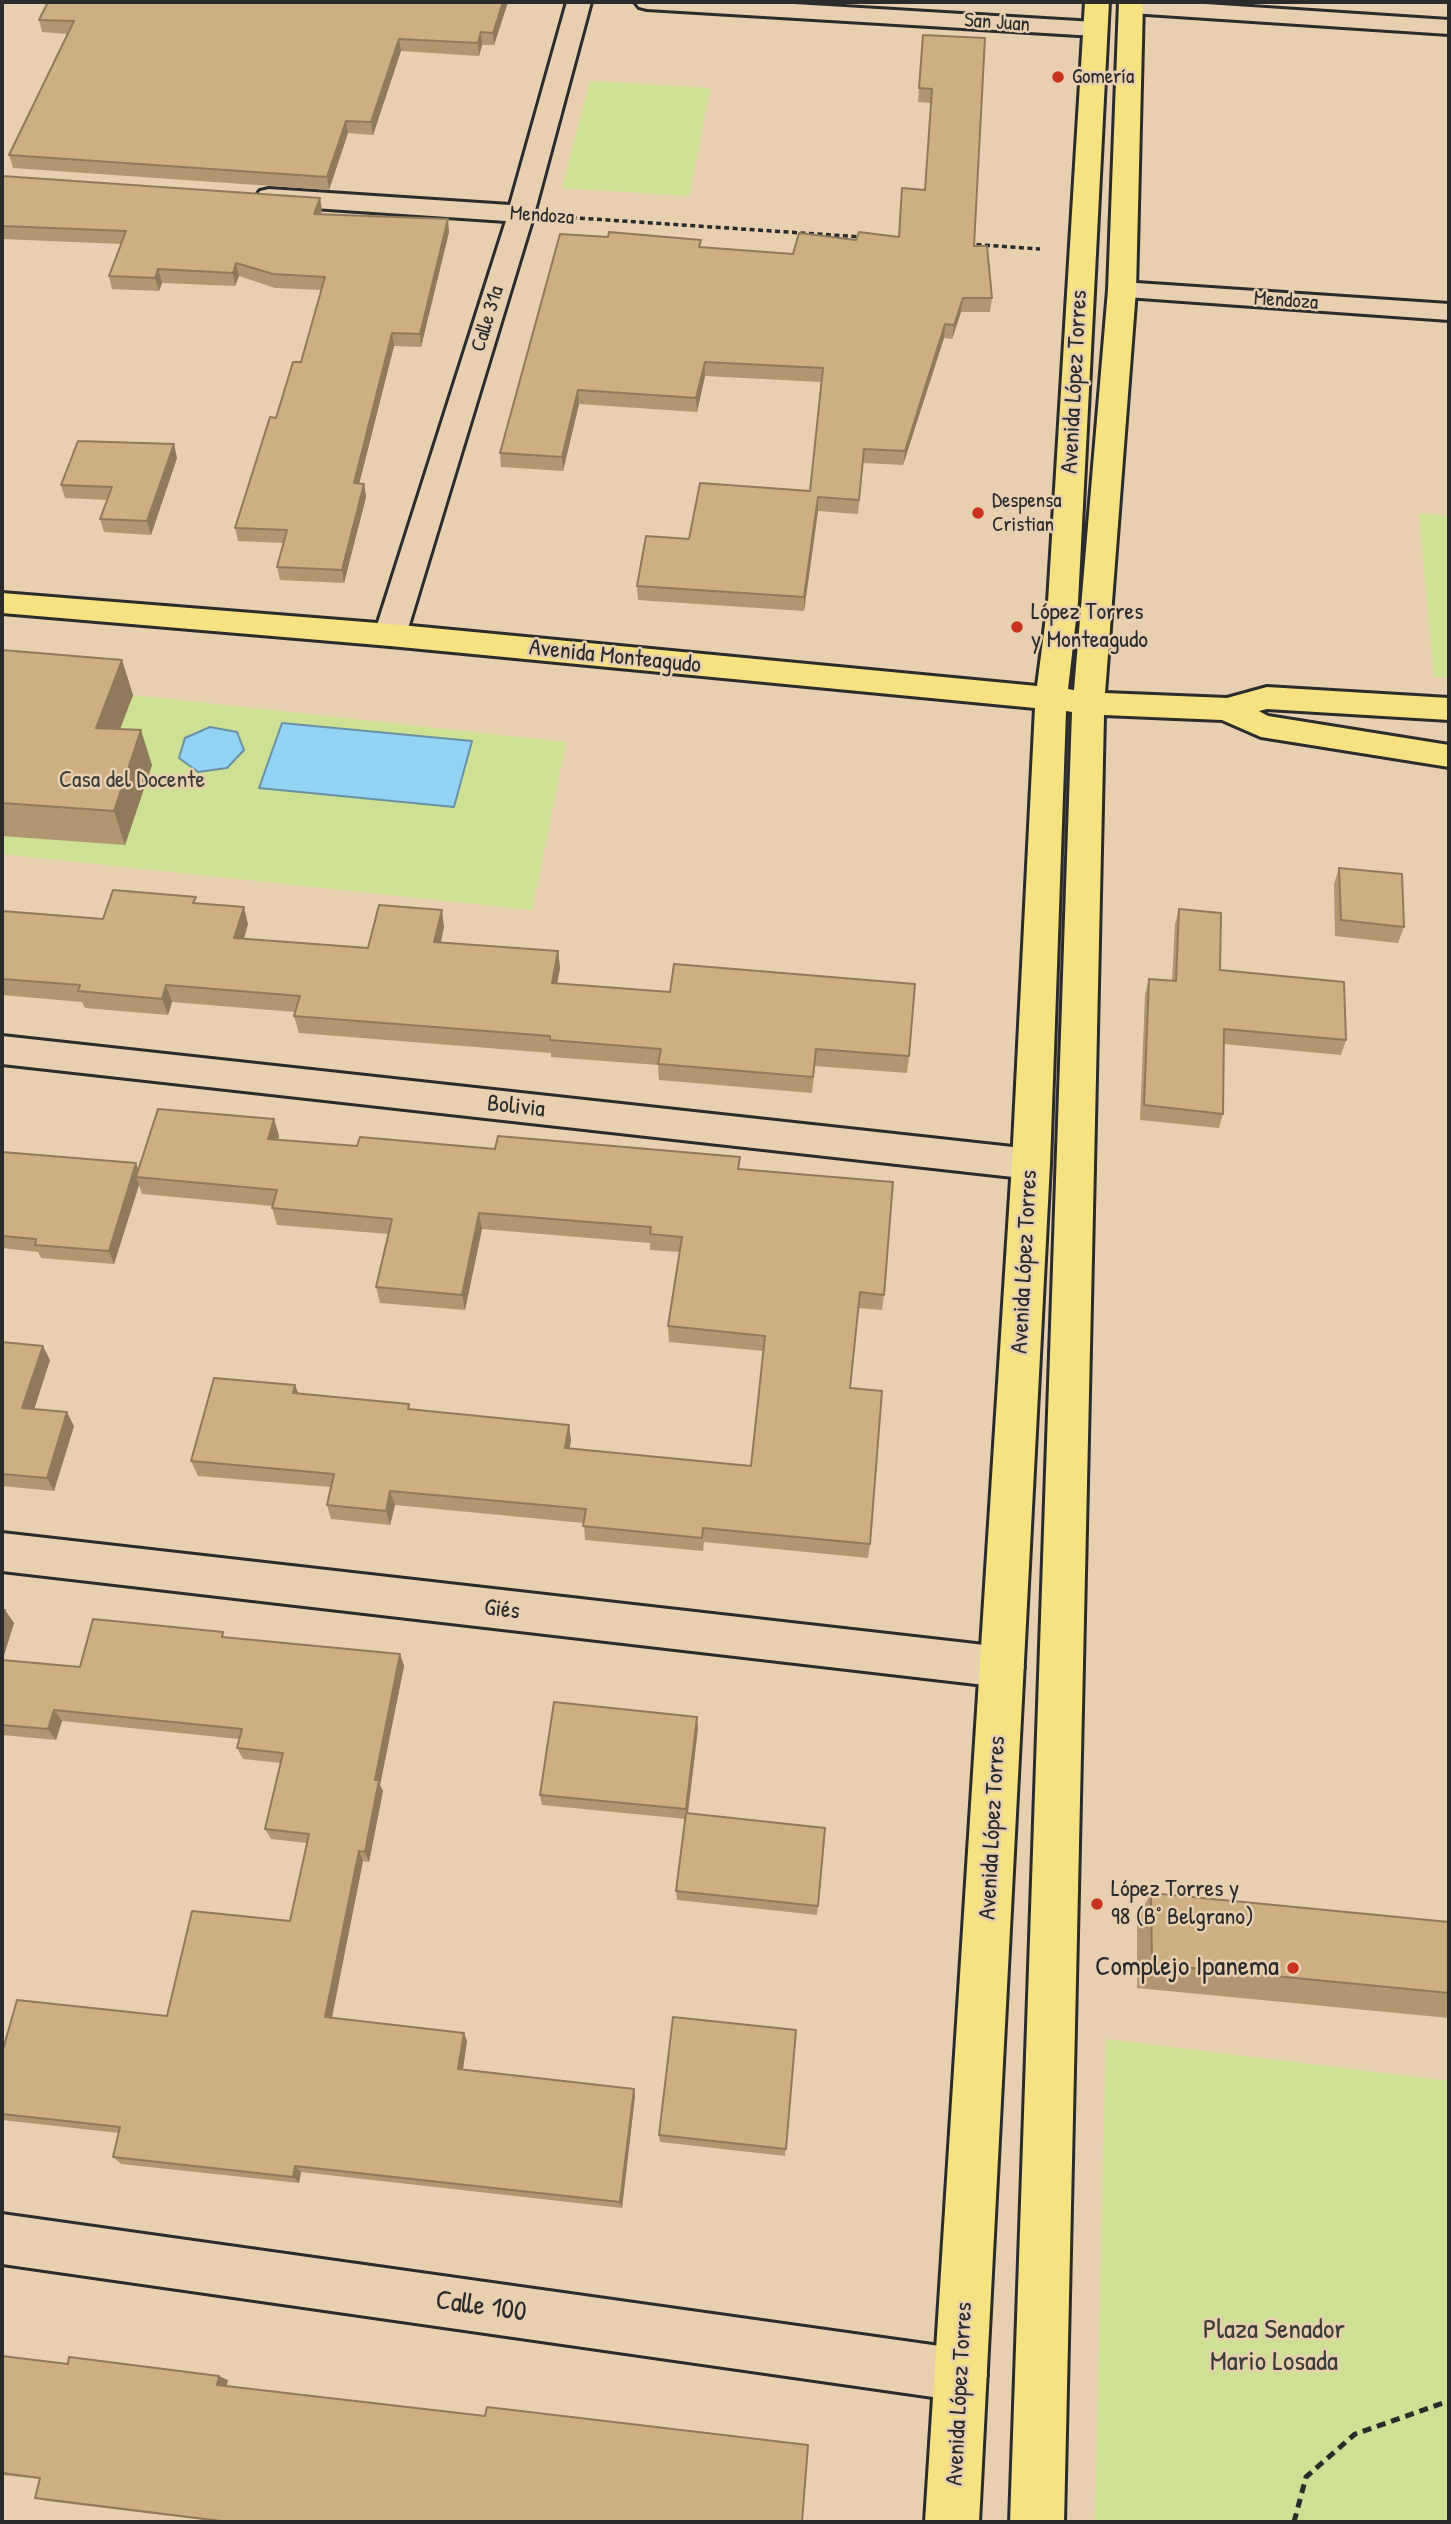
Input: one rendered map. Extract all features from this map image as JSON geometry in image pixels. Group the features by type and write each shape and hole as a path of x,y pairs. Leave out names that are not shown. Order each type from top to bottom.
{"main road":[{"name":"Avenida López Torres","path":"952,2522 1031,1164 1051,699 1063,603 1083,252 1114,10"},
{"name":"Avenida López Torres","path":"1037,2522 1088,701 1122,290 1114,10"},
{"name":"Avenida Monteagudo","path":"2,603 390,635 1137,707 1227,709 1267,698 1449,709"},
{"name":"Avenida Monteagudo","path":"1227,709 1261,726 1449,756"}],"street":[{"name":"Calle 31a","path":"390,635 521,214 579,2"},
{"name":"San Juan","path":"647,2 1114,10 1449,27"},
{"name":"Mendoza","path":"248,195 521,214"},
{"name":"Mendoza","path":"1122,290 1449,312"},
{"name":"Bolivia","path":"2,1050 1031,1164"},
{"name":"Giés","path":"2,1552 1002,1667"},
{"name":"Calle 100","path":"2,2239 961,2375"}],"path":[{"name":"Mendoza","path":"521,214 863,237"},
{"path":"959,244 1083,252"},
{"path":"1294,2522 1306,2477 1355,2434 1449,2401"}],"green space":[{"path":"590,81 710,88 689,196 562,188"},
{"path":"1419,513 1449,516 1449,677 1434,677"},
{"name":"Casa del Docente","path":"2,684 133,695 566,742 532,910 2,854"},
{"name":"Plaza Senador Mario Losada","path":"1106,2039 1449,2081 1449,2522 1095,2522"}],"water":[{"path":"282,723 472,741 454,807 259,788"},
{"path":"210,727 237,732 244,750 227,768 198,772 179,758 185,738"}],"building":[{"path":"48,2 503,2 493,33 481,32 478,43 399,39 371,122 346,121 327,177 9,155 74,21 39,20"},
{"path":"923,35 985,38 974,246 987,246 992,298 963,298 954,325 945,324 905,451 864,449 859,500 818,497 804,597 637,586 646,536 689,539 700,483 810,491 823,368 705,362 696,398 578,390 562,457 500,453 560,234 608,237 609,232 701,240 699,247 793,254 799,233 856,240 859,232 899,237 902,188 925,190 932,89 919,88"},
{"path":"2,176 320,198 314,214 448,219 420,334 392,333 354,483 364,484 342,570 277,567 287,530 235,528 270,417 276,418 293,362 301,362 325,277 273,274 236,263 233,273 158,269 155,278 109,276 126,231 2,226"},
{"path":"78,441 174,444 147,521 100,519 112,487 61,485"},
{"path":"2,650 122,660 96,728 141,730 114,811 2,803"},
{"path":"1339,868 1402,874 1404,927 1341,920"},
{"path":"113,890 196,897 193,903 244,907 234,938 368,948 379,905 442,910 434,942 558,951 552,983 670,992 674,964 915,984 909,1056 816,1049 813,1077 658,1064 661,1049 550,1040 550,1036 294,1016 300,996 166,985 162,999 78,991 80,985 2,979 2,911 103,919"},
{"path":"1179,909 1221,913 1220,970 1344,982 1346,1040 1224,1029 1223,1114 1144,1105 1149,979 1176,981"},
{"path":"158,1109 274,1119 268,1139 357,1146 360,1137 495,1149 498,1136 740,1157 738,1169 893,1182 884,1295 860,1292 850,1388 882,1391 870,1544 703,1528 702,1538 583,1526 586,1509 390,1491 386,1511 327,1505 334,1474 191,1461 214,1378 295,1385 293,1393 409,1404 408,1409 569,1425 565,1448 751,1466 765,1336 668,1326 682,1237 650,1234 651,1227 479,1213 462,1295 376,1287 392,1219 272,1208 277,1190 136,1177"},
{"path":"2,1152 136,1163 109,1251 35,1245 36,1239 2,1236"},
{"path":"2,1342 43,1346 22,1408 67,1412 47,1478 2,1474"},
{"path":"93,1619 223,1632 222,1637 400,1654 375,1780 379,1780 365,1852 359,1851 325,2017 464,2033 458,2069 634,2089 620,2202 295,2166 293,2177 113,2157 120,2127 2,2114 2,2053 17,2000 167,2016 192,1911 290,1921 309,1834 265,1829 283,1753 237,1748 242,1729 54,1710 48,1729 2,1725 2,1660 80,1667"},
{"path":"554,1702 697,1717 686,1809 540,1795"},
{"path":"686,1813 825,1828 818,1906 676,1891"},
{"name":"Complejo Ipanema","path":"1151,1893 1449,1922 1449,1993 1152,1964"},
{"path":"673,2017 796,2030 786,2149 659,2135"},
{"path":"2,2356 68,2364 69,2357 219,2376 217,2385 485,2416 487,2407 808,2445 802,2522 221,2522 35,2498 40,2478 2,2473"}],"place":[{"name":"Gomería","path":"1058,77"},
{"name":"Despensa Cristian","path":"978,513"},
{"name":"López Torres y Monteagudo","path":"1017,627"},
{"name":"López Torres y 98 (B° Belgrano)","path":"1097,1904"},
{"name":"Complejo Ipanema","path":"1293,1968"}]}
